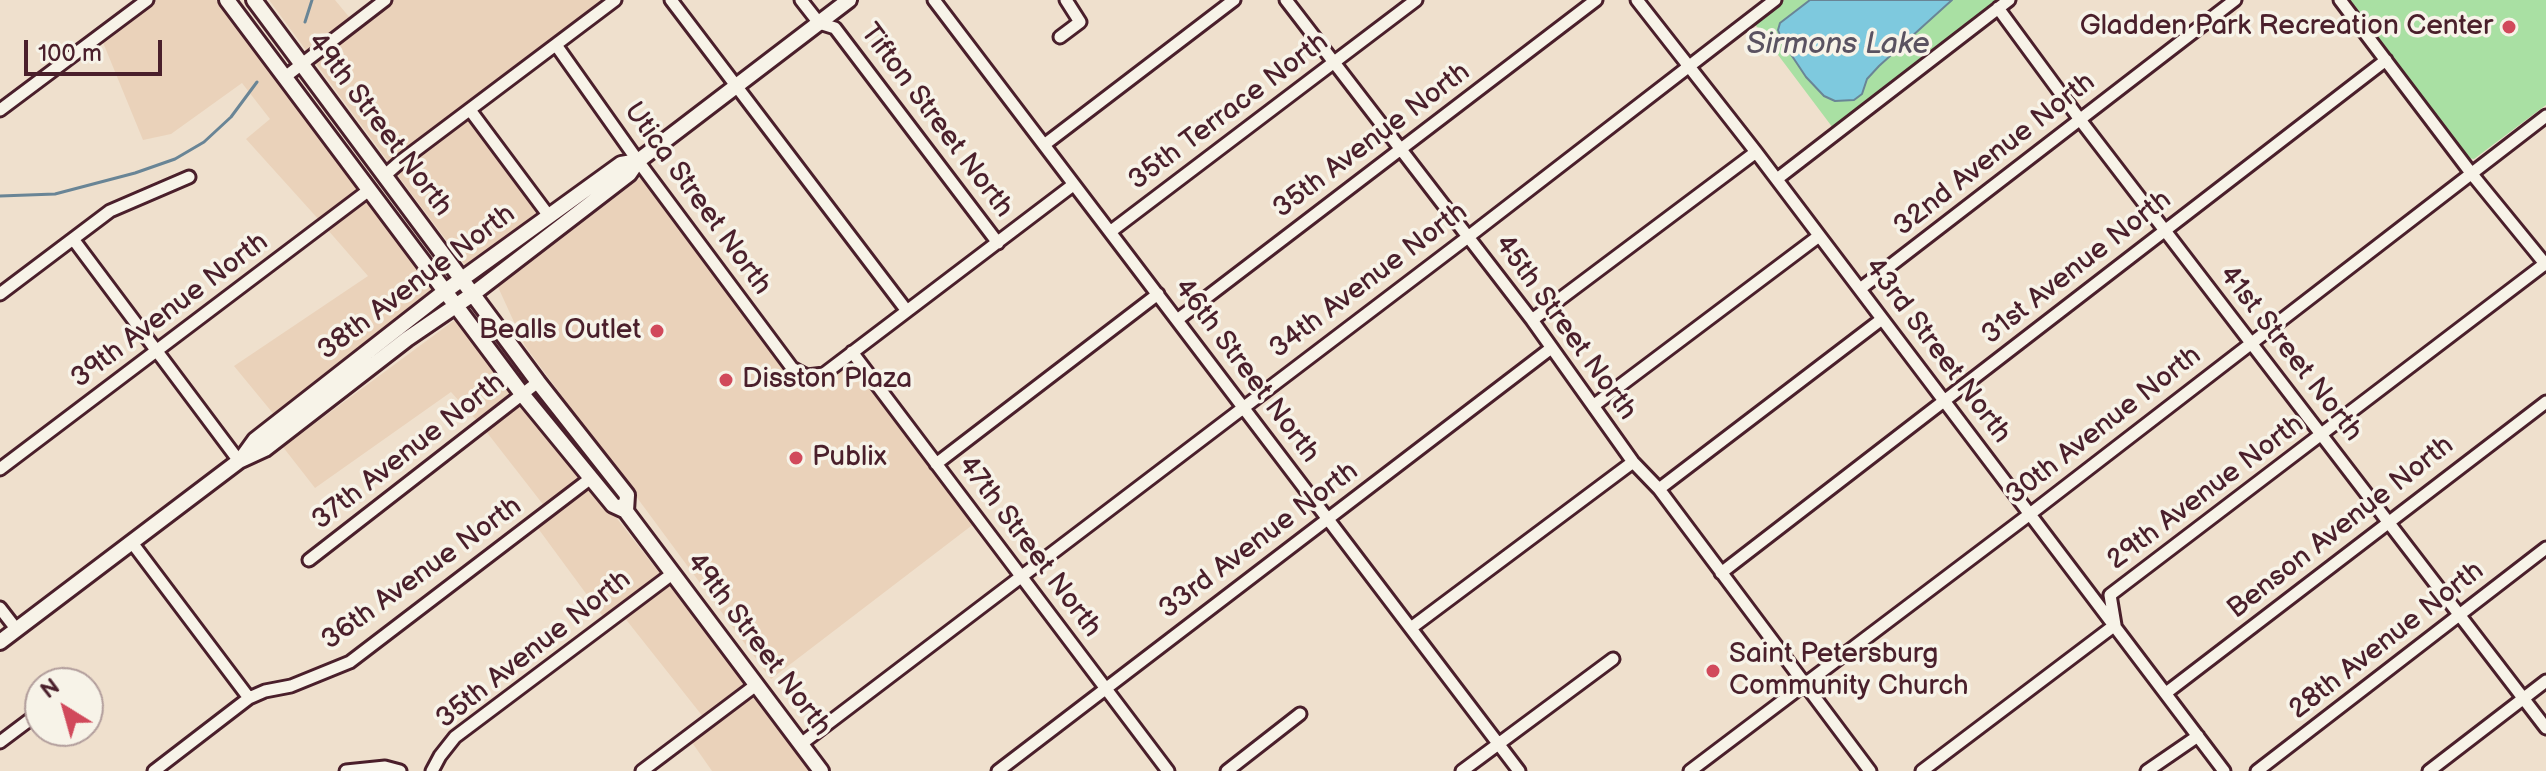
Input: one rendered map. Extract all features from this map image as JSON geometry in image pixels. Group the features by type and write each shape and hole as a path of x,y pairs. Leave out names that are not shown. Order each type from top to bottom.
{"main road":[{"name":"49th Street North","path":"227,0 522,394 613,505 626,511 821,771"},
{"name":"49th Street North","path":"254,0 538,382 627,495 626,511"},
{"name":"38th Avenue North","path":"0,642 239,461 265,449 407,339 473,294 629,174 638,161 849,0"},
{"name":"38th Avenue North","path":"239,461 255,440 444,292 621,164 638,161"},
{"path":"591,478 595,469 593,452"}],"street":[{"path":"0,110 147,0"},
{"path":"285,77 385,0"},
{"path":"384,176 615,0"},
{"path":"671,0 907,311"},
{"name":"Tifton Street North","path":"801,0 819,23 835,28 998,243"},
{"name":"46th Street North","path":"934,0 1519,771"},
{"path":"1060,37 1080,22 1066,0"},
{"path":"1044,145 1234,0"},
{"name":"45th Street North","path":"1286,0 1532,320 1633,462 1659,489 1870,771"},
{"name":"35th Terrace North","path":"1110,232 1416,0"},
{"name":"35th Avenue North","path":"1177,320 1596,0"},
{"name":"43rd Street North","path":"1637,0 1777,179 2224,771"},
{"name":"34th Avenue North","path":"801,744 1775,0"},
{"path":"1777,179 2009,0"},
{"name":"32nd Avenue North","path":"1860,289 2235,0"},
{"path":"2340,0 2471,173 2546,264"},
{"name":"41st Street North","path":"1998,8 2546,728"},
{"name":"Utica Street North","path":"556,45 792,368 807,376 824,374 852,352"},
{"name":"31st Avenue North","path":"1721,573 2386,60"},
{"path":"470,110 549,216"},
{"name":"30th Avenue North","path":"1690,771 2030,514 2546,116"},
{"path":"1532,320 1756,152"},
{"path":"0,294 110,211 189,177"},
{"path":"852,352 1073,185"},
{"name":"39th Avenue North","path":"0,469 369,190"},
{"path":"1593,406 1819,236"},
{"path":"73,239 239,461"},
{"name":"29th Avenue North","path":"2115,625 2110,595 2546,264"},
{"path":"936,464 1158,294"},
{"path":"1659,489 1882,319"},
{"name":"33rd Avenue North","path":"998,771 1550,349"},
{"name":"47th Street North","path":"852,352 1168,771"},
{"name":"37th Avenue North","path":"309,560 538,382"},
{"name":"Benson Avenue North","path":"2166,693 2546,402"},
{"path":"1411,628 1633,462"},
{"name":"36th Avenue North","path":"154,771 249,698 350,662 591,478"},
{"path":"133,544 249,698"},
{"name":"28th Avenue North","path":"2257,771 2546,548"},
{"name":"35th Avenue North","path":"432,771 455,737 672,574"},
{"path":"0,608 17,630"},
{"path":"1922,771 2115,625"},
{"path":"1462,771 1613,659"},
{"path":"2429,771 2546,681"},
{"path":"642,771 756,685"},
{"path":"1227,771 1300,714"},
{"path":"0,742 24,724"},
{"path":"2147,771 2198,736"},
{"path":"346,771 385,767 400,771"}],"shaded area":[{"path":"156,0 216,0 362,189 320,221 246,139 270,119 242,83 171,134 143,140 102,40"},
{"path":"269,0 335,0 350,18 372,3 308,53"},
{"path":"394,0 606,0 390,164 314,61"},
{"path":"470,117 542,214 467,268 396,173"},
{"path":"643,176 803,382 809,383 854,363 975,523 771,679 525,346 498,287"},
{"path":"368,197 437,291 276,417 234,366 368,276 327,229"},
{"path":"456,319 515,393 478,422 451,392 315,488 283,447"},
{"path":"522,401 584,477 545,507 485,430"},
{"path":"591,485 661,575 604,618 537,527"},
{"path":"668,584 746,686 704,718 624,617"},
{"path":"753,694 812,771 712,771 691,741"}],"green space":[{"path":"1784,0 1810,0 1780,23 1782,41 1806,77 1824,96 1835,101 1854,100 1862,94 1867,79 1879,66 1952,0 1999,0 1833,128 1754,23"},
{"path":"2347,0 2546,0 2546,105 2474,159 2468,158"}],"water":[{"name":"Sirmons Lake","path":"1810,0 1952,0 1879,66 1867,79 1862,94 1854,100 1835,101 1824,96 1806,77 1778,30 1780,23"}],"waterway":[{"path":"305,22 312,0"},
{"path":"0,196 55,194 175,159 204,142 231,117 257,82"}],"place":[{"name":"Gladden Park Recreation Center","path":"2509,27"},
{"name":"Bealls Outlet","path":"657,331"},
{"name":"Disston Plaza","path":"726,380"},
{"name":"Publix","path":"796,458"},
{"name":"Saint Petersburg Community Church","path":"1713,671"}]}
